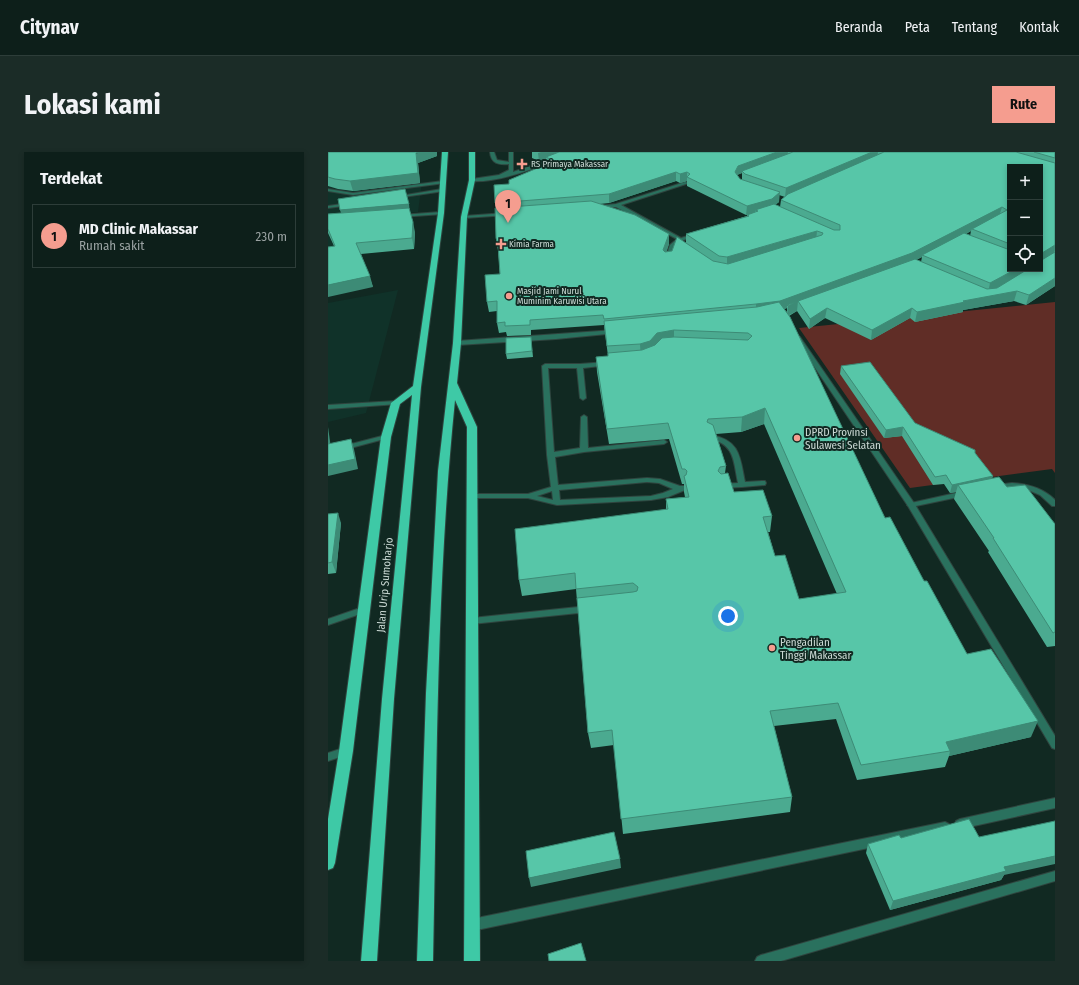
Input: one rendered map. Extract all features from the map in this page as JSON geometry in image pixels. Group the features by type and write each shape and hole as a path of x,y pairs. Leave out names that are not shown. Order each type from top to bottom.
{"highway":[{"name":"Jalan Urip Sumoharjo","path":"369,961 388,699 417,387 440,213 445,152"},
{"path":"425,961 432,694 443,470 457,343 464,217 472,180 472,152"},
{"path":"452,382 472,427 472,961"},
{"path":"328,863 346,751 386,437 396,403 417,387"}],"street":[{"path":"492,152 492,158 494,161 500,163 511,162"},
{"path":"491,179 511,171 511,152"},
{"path":"472,180 491,179 510,175 575,152"},
{"path":"328,190 353,194 443,182"},
{"path":"594,207 617,205 687,183"},
{"path":"389,198 442,190"},
{"path":"328,208 358,203"},
{"path":"617,205 678,240 685,247"},
{"path":"396,217 440,213"},
{"path":"464,217 510,214"},
{"path":"668,260 672,245 678,240 701,232"},
{"path":"457,343 556,338 625,331"},
{"path":"795,333 911,505 1055,744"},
{"path":"557,504 551,455 545,366 611,364"},
{"path":"580,366 583,398"},
{"path":"328,407 396,403"},
{"path":"584,417 584,450"},
{"path":"328,452 386,437"},
{"path":"711,438 717,438 728,442 733,448 742,484"},
{"path":"551,455 664,442"},
{"path":"471,496 528,496 557,504 651,498 665,495 680,488 660,481 647,480 556,488 528,496"},
{"path":"723,486 762,483"},
{"path":"990,488 1005,485 1023,485 1047,495 1055,504"},
{"path":"911,505 976,491"},
{"path":"472,621 596,608"},
{"path":"328,622 363,610"},
{"path":"328,757 346,751"},
{"path":"472,925 1055,804"},
{"path":"761,961 1055,876"}],"shaded area":[{"path":"328,165 352,191 422,182 418,212 339,219 357,233 328,261"},
{"path":"398,290 366,413 328,422 328,303"},
{"path":"1055,302 1055,473 1052,469 910,488 799,328"}],"building":[{"path":"328,152 420,152 416,153 418,173 350,181 335,179 328,177"},
{"path":"559,152 777,152 738,166 735,172 740,179 780,192 772,199 747,206 687,177 690,174 687,172 680,174 676,172 609,194 495,203 494,185 509,184 509,180 554,161 546,157"},
{"path":"793,152 872,152 786,188 745,174 742,171"},
{"path":"884,152 1016,152 1055,163 1055,245 1043,252 1043,164 1007,164 1007,210 1002,207 912,253 780,301 604,319 603,315 530,320 530,325 505,326 505,322 497,323 497,301 487,302 485,275 500,274 498,244 496,238 495,208 591,201 635,215 669,234 663,250 665,252 672,251 677,237 713,261 728,264 822,235 823,233 817,231 727,257 719,256 686,234 749,216 747,215 758,211 755,210 774,204 834,230 840,230 840,225 781,200 788,194"},
{"path":"1034,152 1055,152 1055,158"},
{"path":"405,189 409,204 340,210 338,199"},
{"path":"409,208 413,222 412,238 356,243 370,276 328,285 328,247 335,246 328,229 328,214"},
{"path":"1007,210 1007,243 972,229"},
{"path":"964,233 1007,249 1007,272 1010,272 990,283 922,255"},
{"path":"1055,252 1055,278 1029,295 1017,291 963,301 965,302 917,312 912,308 872,330 827,308 810,319 798,301 915,259 987,289 997,288 1023,272 1043,272 1043,259"},
{"path":"779,302 790,317 885,518 890,517 924,581 927,581 967,654 991,649 1038,721 946,742 950,751 861,765 838,703 770,711 792,797 621,819 612,730 588,733 577,598 633,592 637,591 638,587 633,583 576,589 575,573 519,580 515,529 668,509 666,499 689,497 684,476 686,475 687,471 682,469 668,423 607,429 596,357 608,356 608,353 642,350 655,345 662,338 674,337 748,340 752,336 748,333 674,330 657,333 650,341 640,344 607,346 604,321 757,307","holes":["765,408 846,592 799,599 785,555 775,556 763,517 772,516 763,490 734,492 728,473 721,474 718,471 720,467 726,466 713,425 707,422 708,419 742,417"]},
{"path":"531,337 532,351 506,354 506,338"},
{"path":"870,362 915,423 975,450 975,453 993,476 952,485 946,475 935,477 903,427 886,430 841,366"},
{"path":"351,439 355,459 328,465 328,444"},
{"path":"999,477 1007,487 1025,485 1055,524 1055,632 1053,633 994,538 958,485"},
{"path":"338,513 332,562 328,563 328,514"},
{"path":"969,819 979,837 1055,821 1055,856 1004,867 1006,871 893,901 868,844 899,835 901,838"},
{"path":"614,832 620,859 529,878 526,851"},
{"path":"581,943 586,961 549,961 548,954"}],"place":[{"name":"RS Primaya Makassar","path":"522,164"},
{"name":"MD Clinic Makassar","path":"508,223"},
{"name":"Kimia Farma","path":"501,244"},
{"name":"Masjid Jami Nurul Muminim Karuwisi Utara","path":"509,296"},
{"name":"DPRD Provinsi Sulawesi Selatan","path":"797,438"},
{"name":"Pengadilan Tinggi Makassar","path":"772,648"}]}
